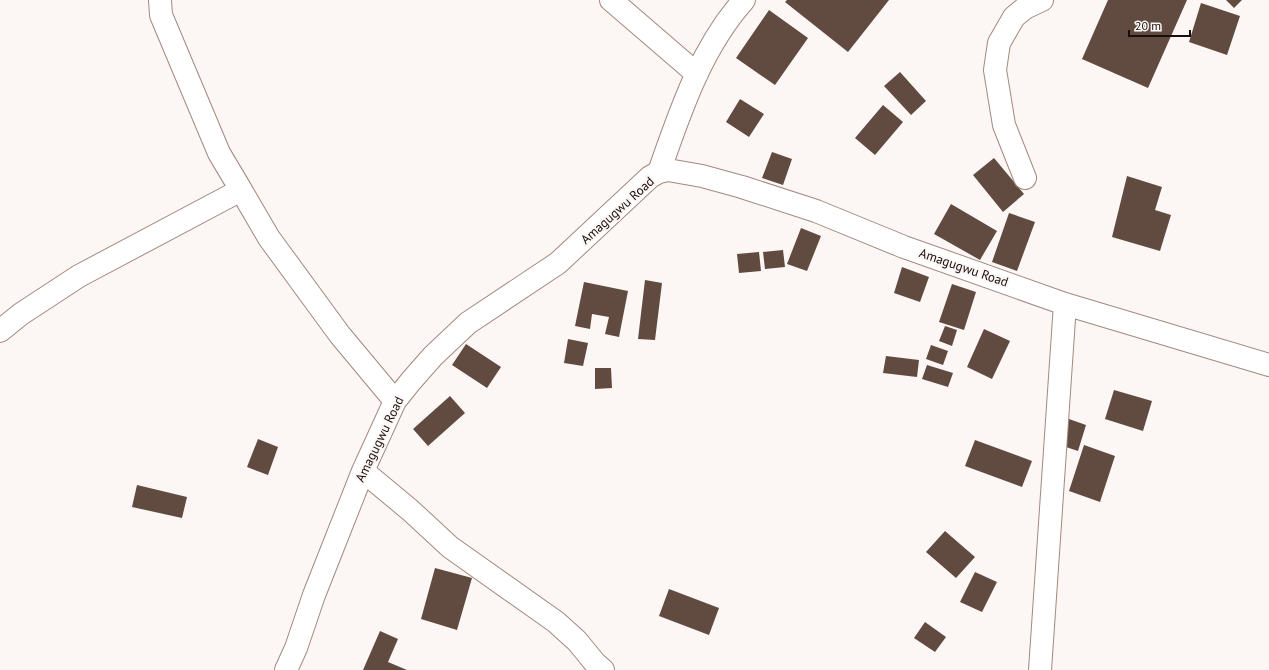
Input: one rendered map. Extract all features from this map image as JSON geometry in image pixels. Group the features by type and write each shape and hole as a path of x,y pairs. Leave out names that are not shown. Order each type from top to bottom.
{"street":[{"path":"160,0 161,15 219,153 270,238 340,335 395,401"},
{"path":"611,0 697,74"},
{"name":"Amagugwu Road","path":"659,172 676,124 697,74 715,38 731,15 744,0"},
{"path":"1026,178 1004,125 995,70 999,43 1014,17 1025,8 1042,0"},
{"name":"Amagugwu Road","path":"286,670 296,648 314,595 363,471 395,401 433,356 468,323 558,263 650,177 659,172 668,170 702,176 742,187 816,211 904,246 1065,304 1269,365"},
{"path":"0,331 21,314 79,276 241,190"},
{"path":"1040,670 1065,304"},
{"path":"363,471 410,510 450,547 556,622 577,641 595,663 603,670"}],"building":[{"path":"787,0 889,0 848,52 785,2"},
{"path":"1108,0 1187,0 1148,88 1082,59"},
{"path":"1226,0 1242,0 1234,8"},
{"path":"1201,3 1240,16 1227,55 1189,42"},
{"path":"769,10 808,38 775,85 736,58"},
{"path":"900,72 926,101 911,115 884,86"},
{"path":"740,99 764,114 749,137 726,122"},
{"path":"883,105 903,122 875,155 855,138"},
{"path":"772,152 792,159 783,185 762,178"},
{"path":"994,158 1024,194 1003,212 973,175"},
{"path":"1127,176 1162,187 1155,210 1171,215 1160,251 1112,237"},
{"path":"951,204 997,231 980,260 934,234"},
{"path":"1009,213 1035,222 1017,271 992,262"},
{"path":"801,228 821,236 807,271 787,264"},
{"path":"783,250 785,267 765,269 763,252"},
{"path":"759,252 761,271 739,273 737,254"},
{"path":"902,267 929,277 920,302 894,293"},
{"path":"645,280 662,283 655,340 638,339"},
{"path":"584,282 628,291 619,337 605,334 609,317 592,314 590,329 575,326"},
{"path":"952,284 976,292 964,330 939,322"},
{"path":"945,326 957,330 952,346 939,341"},
{"path":"984,329 1010,341 992,379 967,367"},
{"path":"568,339 588,343 583,366 564,363"},
{"path":"466,344 501,367 487,388 452,365"},
{"path":"931,345 948,351 943,365 926,359"},
{"path":"886,356 919,360 917,377 883,373"},
{"path":"927,365 953,373 948,387 922,379"},
{"path":"595,368 611,368 612,388 595,389"},
{"path":"1114,390 1152,401 1143,431 1105,419"},
{"path":"450,396 465,413 428,446 413,429"},
{"path":"1069,419 1086,425 1078,451 1060,445"},
{"path":"258,439 278,447 268,475 247,467"},
{"path":"975,440 1032,461 1022,487 965,466"},
{"path":"1084,445 1115,456 1100,502 1069,491"},
{"path":"137,485 187,497 182,518 132,507"},
{"path":"945,531 975,557 956,578 926,552"},
{"path":"435,568 472,578 457,630 421,619"},
{"path":"975,572 997,582 982,612 960,602"},
{"path":"669,589 719,608 709,635 659,616"},
{"path":"925,622 946,637 935,652 914,638"},
{"path":"380,631 398,639 388,662 407,670 363,670"}]}
